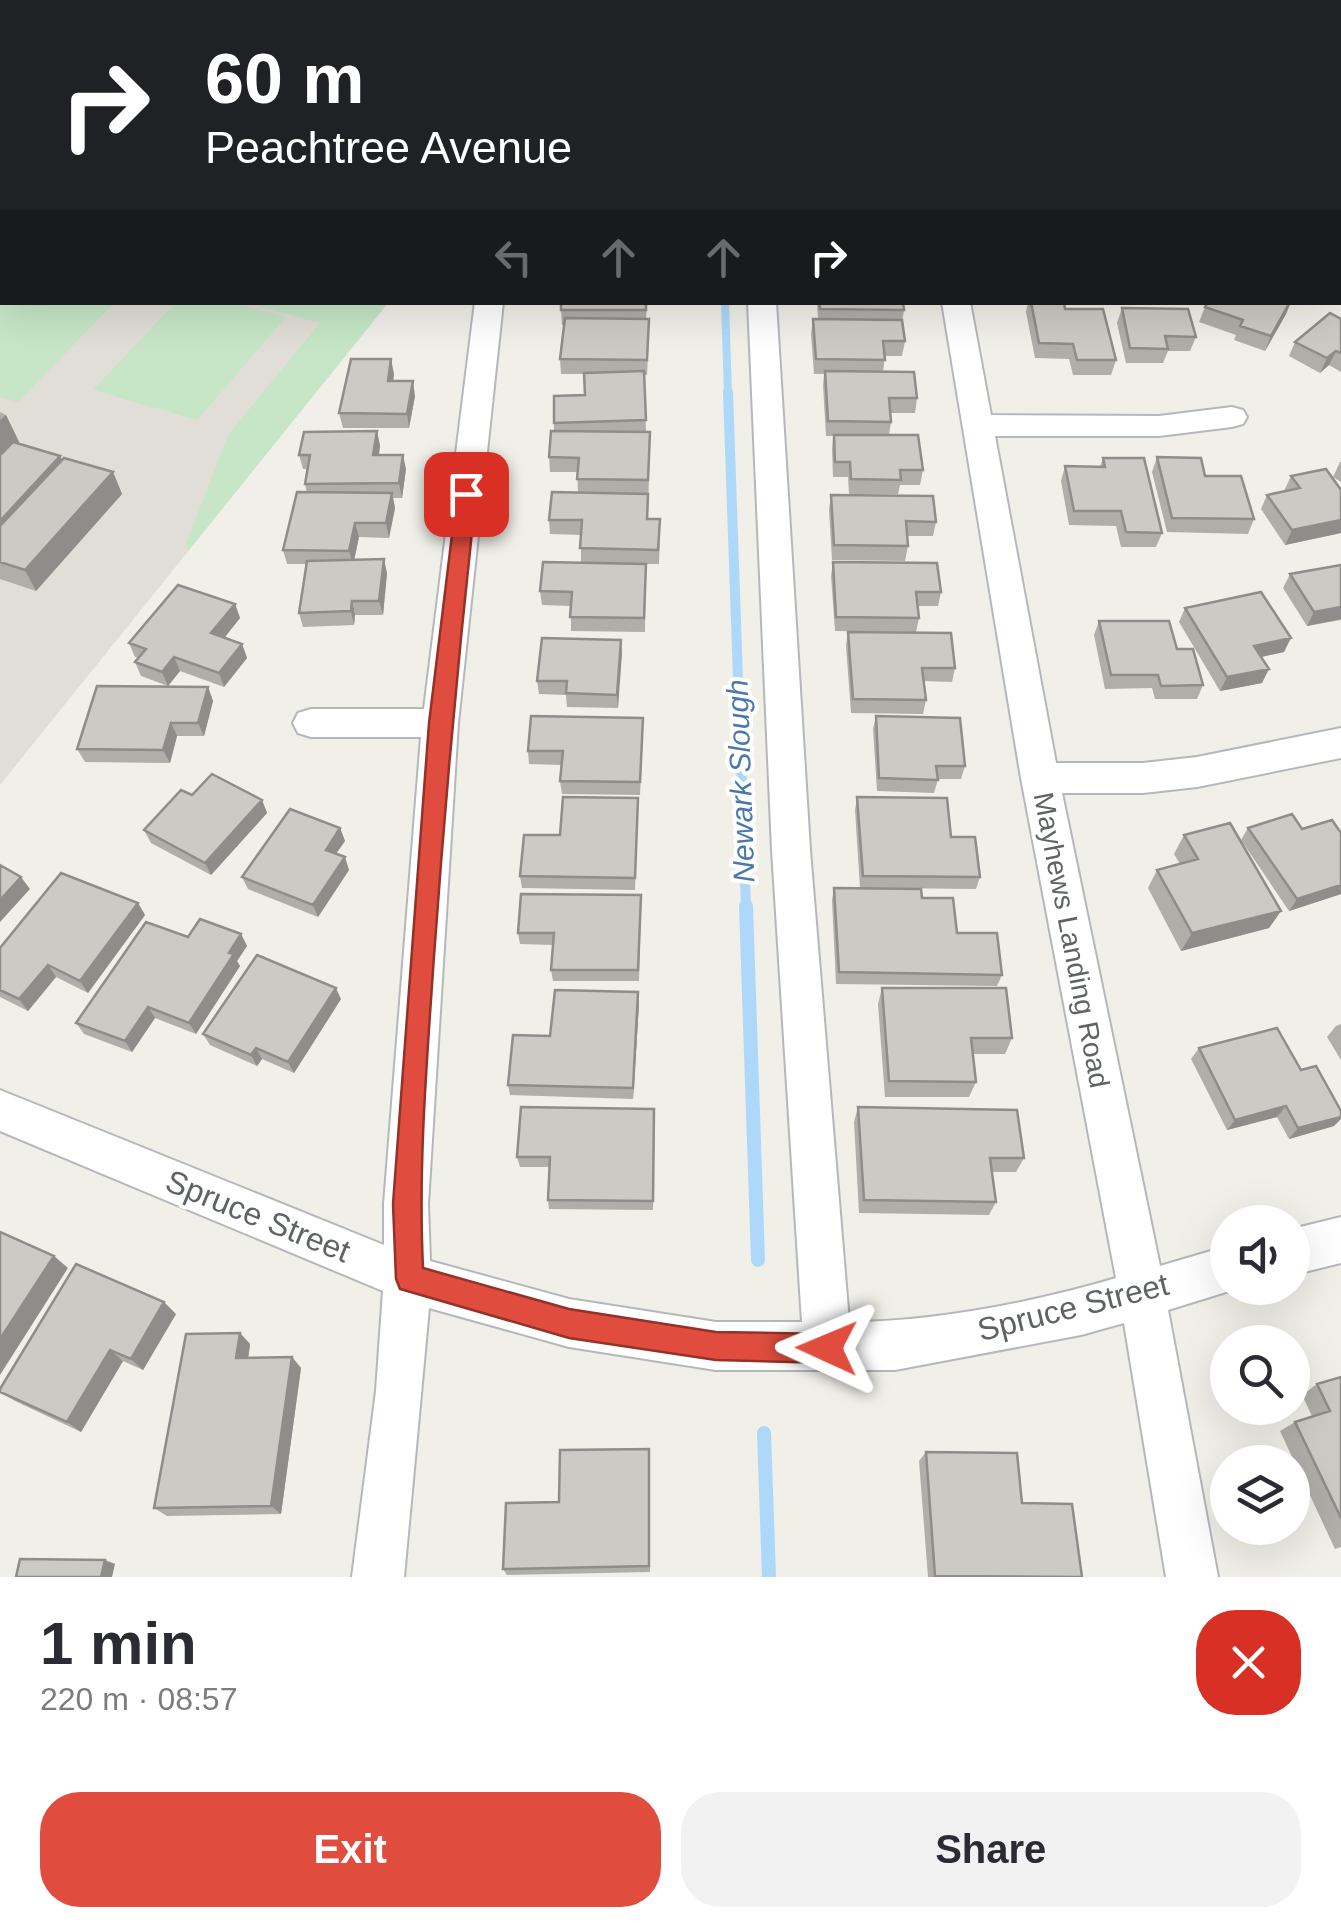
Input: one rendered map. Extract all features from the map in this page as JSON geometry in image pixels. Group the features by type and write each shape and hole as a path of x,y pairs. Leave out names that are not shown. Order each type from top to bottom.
{"street":[{"path":"378,1577 405,1363 411,1112 440,723 489,305"},
{"path":"762,305 791,850 827,1348"},
{"name":"Mayhews Landing Road","path":"957,305 1040,778 1142,1293 1192,1577"},
{"path":"979,425 1159,426 1232,417"},
{"path":"310,723 440,723"},
{"path":"1040,778 1143,778 1196,772 1341,743"},
{"name":"Spruce Street","path":"0,1110 410,1279 569,1323 716,1346 895,1346 1081,1312 1210,1274"},
{"path":"1310,1248 1341,1240"}],"shaded area":[{"path":"0,305 386,305 0,785"}],"green space":[{"path":"0,305 112,305 18,402 0,397"},
{"path":"173,305 239,305 286,317 197,420 93,390"},
{"path":"254,305 386,305 188,551 186,544 228,435 320,323"}],"building":[{"path":"561,305 646,305 646,310 561,310"},
{"path":"819,305 903,305 904,310 820,309"},
{"path":"1032,305 1103,309 1116,360 1077,360 1073,344 1039,343"},
{"path":"1288,305 1271,336 1240,326 1243,320 1205,307"},
{"path":"1122,308 1188,309 1196,337 1165,336 1168,349 1130,348"},
{"path":"1330,313 1341,319 1341,353 1336,351 1327,358 1295,342"},
{"path":"565,318 649,319 647,360 560,359"},
{"path":"813,319 902,320 905,341 883,341 885,360 816,359"},
{"path":"351,359 391,359 388,381 413,381 407,414 339,413"},
{"path":"644,371 646,420 554,423 554,396 585,395 584,373"},
{"path":"825,371 914,372 917,398 889,398 891,422 828,421"},
{"path":"377,431 373,455 403,455 399,483 305,484 310,455 299,455 304,432"},
{"path":"551,431 650,432 648,480 577,479 579,458 549,457"},
{"path":"834,435 918,435 923,470 900,470 901,480 851,479 850,462 835,462"},
{"path":"13,442 60,456 0,521 0,455"},
{"path":"1157,457 1201,458 1205,476 1241,476 1254,519 1172,518"},
{"path":"64,458 113,472 25,570 0,562 0,526"},
{"path":"1103,458 1144,458 1162,533 1126,532 1121,511 1074,511 1065,466 1105,467"},
{"path":"1326,469 1341,490 1341,520 1292,530 1267,495 1300,488 1291,476"},
{"path":"297,492 392,493 386,523 355,523 349,551 283,550"},
{"path":"552,492 648,494 647,519 660,519 658,550 580,548 582,520 549,520"},
{"path":"831,495 933,496 936,522 906,521 908,546 834,545"},
{"path":"384,559 379,601 352,601 351,611 299,613 307,561"},
{"path":"543,562 646,564 644,618 570,617 572,592 540,591"},
{"path":"833,562 937,563 941,592 916,592 919,618 836,617"},
{"path":"1341,565 1341,607 1314,612 1290,574"},
{"path":"178,585 235,604 211,633 242,644 219,673 174,657 162,672 135,662 146,649 129,643"},
{"path":"1261,592 1291,638 1254,646 1269,669 1227,677 1185,608"},
{"path":"1099,621 1169,621 1177,649 1193,649 1203,685 1161,686 1158,675 1111,675"},
{"path":"848,632 951,633 955,668 922,668 926,700 853,699"},
{"path":"542,638 621,640 617,695 566,693 567,681 537,681"},
{"path":"97,686 208,687 198,723 171,723 163,750 77,749"},
{"path":"531,716 643,718 640,782 560,781 563,751 528,751"},
{"path":"876,716 960,718 965,766 936,766 938,780 879,778"},
{"path":"212,774 262,800 205,863 144,830 181,790 192,795"},
{"path":"563,797 638,798 635,878 520,876 524,835 560,835"},
{"path":"857,797 947,798 951,837 975,837 980,877 863,876"},
{"path":"290,809 340,828 326,850 345,857 313,905 242,877"},
{"path":"1292,814 1302,829 1332,820 1341,833 1341,885 1297,899 1248,828"},
{"path":"1230,823 1281,911 1192,933 1157,870 1198,859 1184,835"},
{"path":"0,865 21,877 0,900"},
{"path":"61,873 138,903 80,981 48,965 19,999 0,990 0,948"},
{"path":"834,888 921,889 922,898 953,898 957,933 997,933 1002,975 839,972"},
{"path":"521,894 641,895 638,970 551,970 554,933 518,933"},
{"path":"200,919 241,934 229,953 234,954 189,1023 148,1007 125,1041 76,1023 146,922 188,937"},
{"path":"257,955 336,988 288,1062 256,1048 251,1055 203,1034"},
{"path":"882,988 1006,988 1012,1038 971,1038 976,1082 889,1081"},
{"path":"555,990 638,992 633,1088 508,1085 513,1035 550,1036"},
{"path":"1277,1028 1301,1070 1316,1066 1341,1117 1298,1128 1286,1106 1235,1120 1199,1048"},
{"path":"521,1107 654,1109 653,1201 548,1200 550,1157 517,1157"},
{"path":"858,1107 1017,1110 1024,1158 990,1158 996,1202 864,1200"},
{"path":"0,1232 54,1256 0,1339"},
{"path":"76,1264 164,1302 131,1359 110,1350 67,1422 0,1389"},
{"path":"240,1333 236,1358 292,1357 271,1506 154,1508 186,1334"},
{"path":"1341,1377 1341,1518 1310,1453 1310,1445 1306,1445 1296,1425 1310,1425 1310,1417 1330,1411 1317,1384"},
{"path":"649,1449 649,1566 503,1569 506,1503 559,1502 560,1450"},
{"path":"926,1452 1017,1453 1022,1503 1072,1504 1082,1577 935,1576"},
{"path":"20,1559 105,1560 101,1577 16,1577"}],"waterway":[{"name":"Newark Slough","path":"725,305 728,395"},
{"name":"Newark Slough","path":"728,392 746,908"},
{"name":"Newark Slough","path":"746,906 758,1260"},
{"name":"Newark Slough","path":"764,1433 769,1577"}],"route":[{"path":"466,494 440,723 414,1056 406,1204 410,1279 569,1323 716,1346 827,1348"}]}
